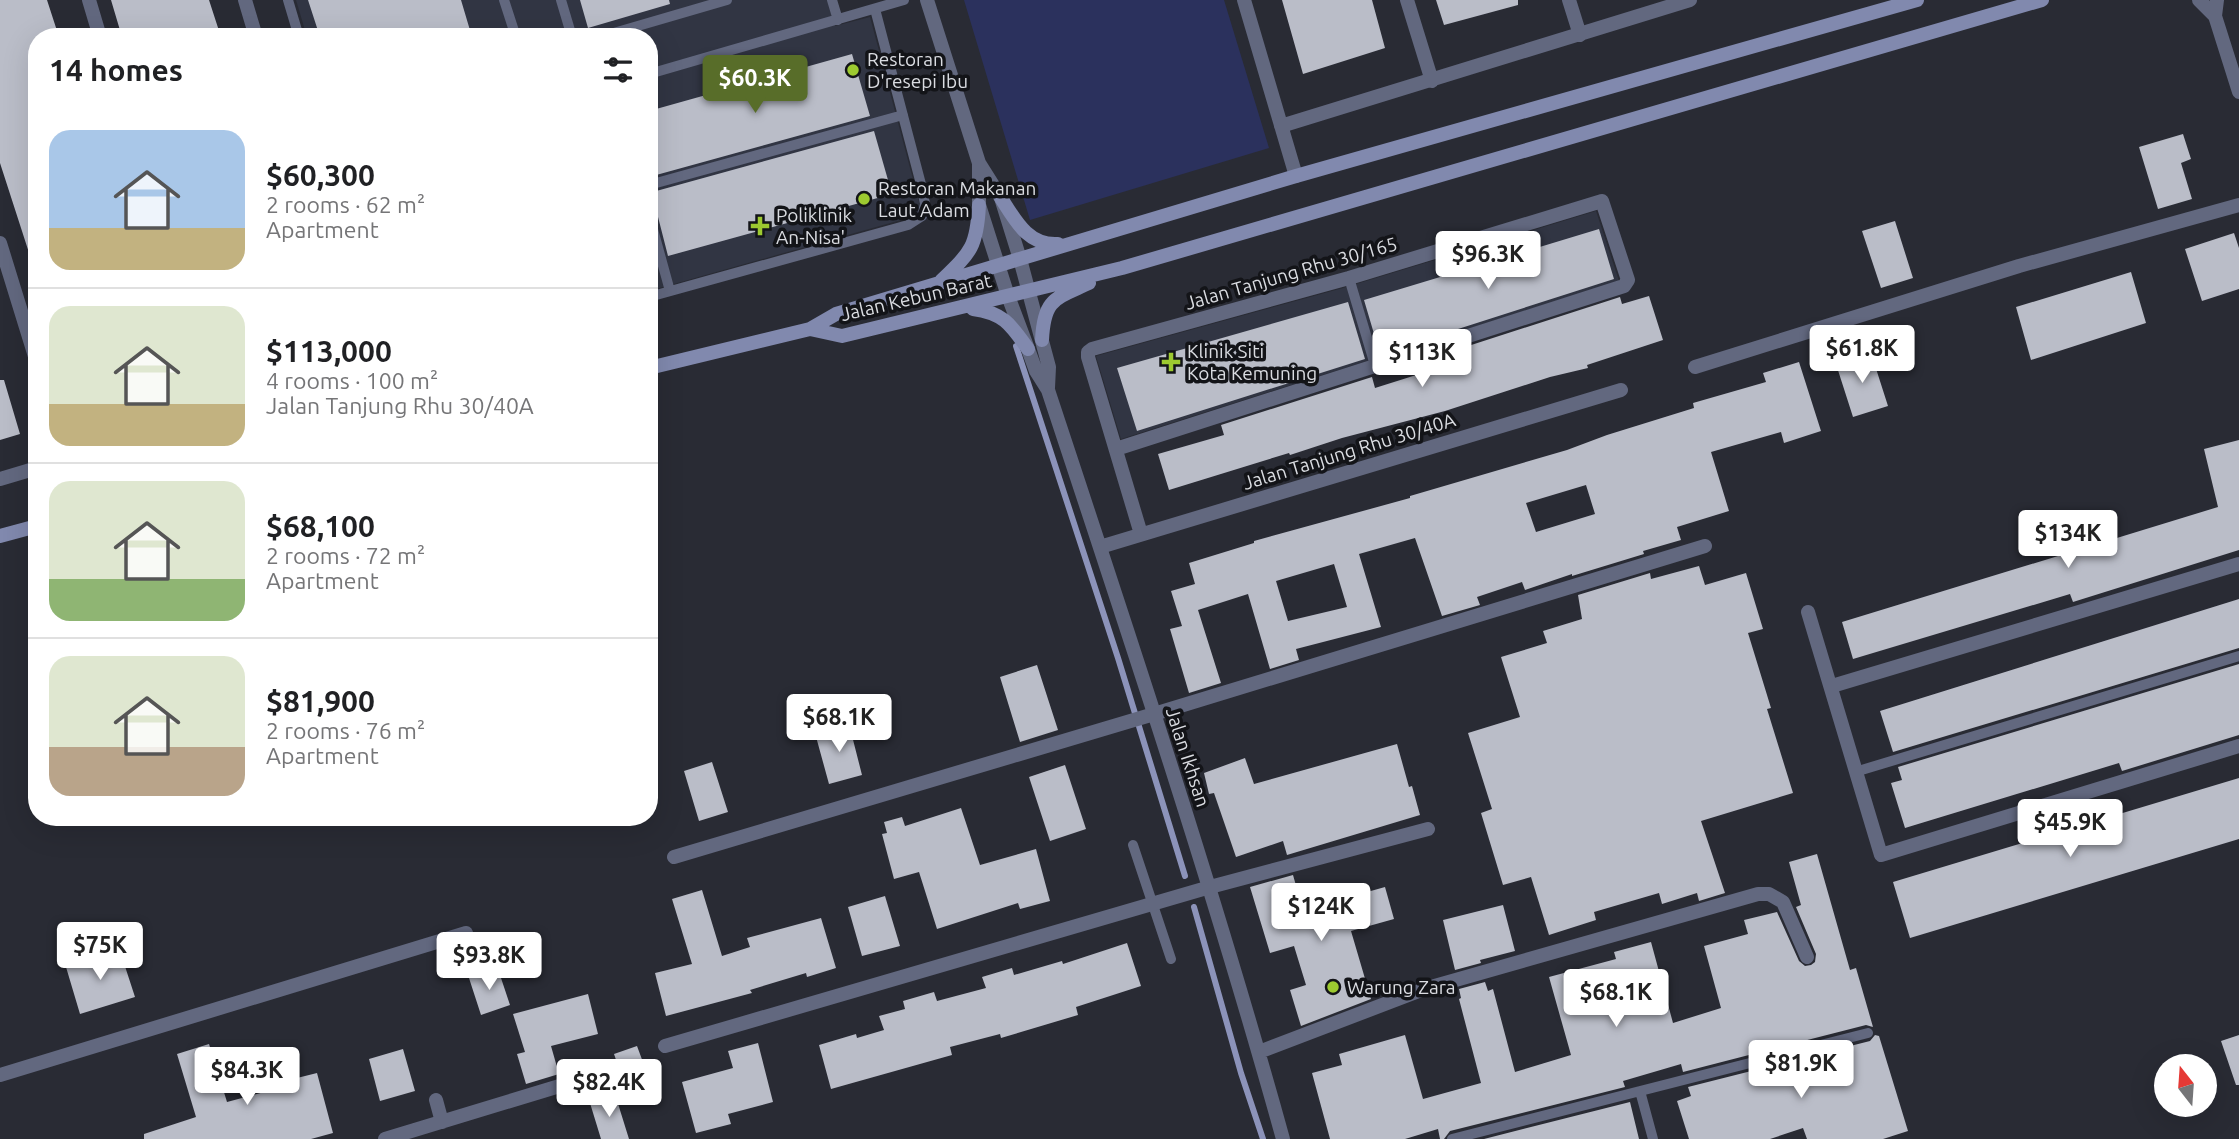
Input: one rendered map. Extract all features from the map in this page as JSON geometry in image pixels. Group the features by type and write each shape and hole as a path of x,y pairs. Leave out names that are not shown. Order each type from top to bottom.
{"main road":[{"path":"1001,198 1013,218 1033,240 1049,245 1079,242 1296,176 1917,0"},
{"path":"1042,340 1044,313 1053,302 1122,268 2042,0"},
{"path":"937,284 970,252 978,230 979,205"},
{"name":"Jalan Kebun Barat","path":"658,366 810,329 836,314 1079,242"},
{"name":"Jalan Kebun Barat","path":"810,329 842,336 1122,268"},
{"path":"932,315 972,309 988,311 1000,316 1013,327 1028,349"},
{"path":"0,536 28,528"}],"street":[{"path":"89,0 97,28"},
{"path":"245,0 253,28"},
{"path":"928,0 979,163"},
{"path":"1244,0 1296,176"},
{"path":"1407,0 1432,81"},
{"path":"1569,0 1580,35"},
{"path":"1281,126 1690,0"},
{"path":"2199,0 2215,16"},
{"path":"2217,0 2215,16 2239,92"},
{"name":"Jalan Ikhsan","path":"979,163 1001,198 1030,291 1049,367 1048,390"},
{"name":"Jalan Ikhsan","path":"979,163 979,205 1008,296 1036,371 1048,390 1100,547 1148,716 1210,887 1283,1139"},
{"name":"Jalan Tanjung Rhu 30/165","path":"1141,534 1088,357 1088,352 1092,349 1349,278 1602,201 1628,280 1624,286 1375,365"},
{"path":"1695,367 2019,266 2239,205"},
{"path":"0,243 28,334"},
{"path":"1116,449 1375,365"},
{"name":"Jalan Tanjung Rhu 30/40A","path":"1100,547 1621,390"},
{"path":"0,479 28,471"},
{"path":"674,857 1705,546"},
{"path":"1832,686 2239,564"},
{"path":"1808,612 1881,855 2239,746"},
{"path":"665,1046 1210,887 1428,829"},
{"path":"1259,1052 1424,989 1758,894 1769,894 1783,902 1807,957"},
{"path":"0,1075 466,933"},
{"path":"385,1139 576,1081"},
{"path":"436,1100 442,1122"}],"lane":[{"path":"288,0 296,28"},
{"path":"504,0 513,28"},
{"path":"561,0 569,28"},
{"path":"631,28 727,0"},
{"path":"832,0 838,20"},
{"path":"658,71 904,0"},
{"path":"658,294 908,225 922,216 925,204 922,188 875,9"},
{"path":"658,183 904,115"},
{"path":"658,248 670,291"},
{"path":"1349,278 1375,365"},
{"path":"1855,772 2239,656"},
{"path":"1133,845 1171,959"},
{"path":"1452,1139 1868,1033"},
{"path":"1640,1091 1653,1139"}],"shaded area":[{"path":"296,0 827,0 835,26 870,17 919,202 918,212 908,218 658,288 658,28 304,28"},
{"path":"964,0 1224,0 1269,148 1030,220"},
{"path":"1596,211 1619,281 1121,439 1096,356 1343,288"}],"building":[{"path":"0,0 47,0 56,28 28,28 28,250 0,163"},
{"path":"111,0 209,0 218,28 119,28"},
{"path":"308,0 461,0 469,28 317,28"},
{"path":"580,0 669,0 670,4 588,28"},
{"path":"1282,0 1372,0 1385,48 1303,74"},
{"path":"1436,0 1518,0 1518,5 1444,25"},
{"path":"852,54 870,116 658,175 658,108"},
{"path":"874,131 892,194 668,256 658,217 658,191"},
{"path":"2183,134 2191,159 2181,163 2192,199 2158,209 2139,147"},
{"path":"1895,221 1913,278 1881,288 1862,231"},
{"path":"1599,229 1614,279 1380,354 1364,300"},
{"path":"2234,233 2239,248 2239,289 2202,301 2185,249"},
{"path":"2131,272 2146,323 2031,360 2016,307"},
{"path":"1649,296 1663,340 1587,365 1588,368 1169,490 1158,454 1224,435 1221,425 1372,377 1375,388 1432,370 1428,359 1620,297 1622,304"},
{"path":"1348,302 1365,359 1137,431 1117,368"},
{"path":"1871,353 1888,406 1853,417 1836,364"},
{"path":"1799,362 1821,431 1784,443 1781,432 1711,452 1729,511 1677,527 1681,540 1525,590 1522,582 1477,597 1480,605 1442,616 1415,538 1359,554 1381,627 1296,649 1299,660 1270,669 1248,594 1198,610 1221,683 1189,693 1170,629 1182,626 1171,591 1195,584 1189,563 1254,541 1410,498 1567,450 1694,408 1693,403 1766,382 1763,373","holes":["1586,485 1595,514 1536,532 1526,503","1334,564 1347,607 1288,621 1276,581"]},
{"path":"0,380 4,380 20,434 0,440"},
{"path":"2239,440 2239,550 2073,602 2070,594 1853,659 1842,622 2218,507 2204,449"},
{"path":"1699,566 1705,585 1746,573 1763,629 1748,633 1771,708 1767,709 1793,793 1701,821 1725,893 1699,901 1697,893 1662,904 1659,893 1594,912 1596,920 1549,935 1531,877 1503,885 1481,813 1492,809 1468,733 1520,717 1501,657 1547,643 1543,631 1582,619 1578,595 1650,573 1651,579"},
{"path":"2239,599 2239,648 1893,752 1880,711"},
{"path":"2239,664 2239,735 2122,771 2119,763 1905,828 1891,783 1902,780 1898,767"},
{"path":"1037,665 1058,730 1020,742 1000,677"},
{"path":"849,724 862,775 829,784 815,733"},
{"path":"1397,744 1420,815 1287,855 1283,841 1236,857 1214,793 1209,794 1204,773 1245,758 1254,784"},
{"path":"712,762 728,812 699,821 684,771"},
{"path":"1065,765 1086,829 1050,841 1029,777"},
{"path":"2239,778 2239,839 1910,938 1893,882"},
{"path":"961,808 980,865 1036,849 1050,901 1020,909 1018,903 937,929 919,872 894,879 882,834 887,833 884,822 902,817 905,826"},
{"path":"1817,854 1850,970 1856,968 1873,1027 1866,1025 1683,1072 1681,1064 1623,1081 1625,1087 1450,1131 1444,1139 1440,1139 1438,1129 1405,1139 1330,1139 1312,1073 1342,1065 1339,1054 1405,1035 1423,1099 1481,1083 1459,999 1459,989 1485,982 1488,991 1493,989 1515,1072 1571,1055 1549,977 1616,959 1614,952 1651,942 1673,1023 1721,1008 1704,946 1748,934 1744,920 1777,912 1799,961 1805,966 1811,965 1815,962 1816,954 1796,907 1801,905 1789,862"},
{"path":"1293,875 1303,910 1385,887 1394,919 1351,931 1371,999 1301,1026 1290,990 1306,985 1294,946 1270,953 1250,887"},
{"path":"702,890 722,956 750,947 747,938 821,918 836,968 807,977 806,973 750,990 752,993 666,1016 655,973 692,964 672,899"},
{"path":"885,896 900,946 862,956 848,907"},
{"path":"1503,905 1515,951 1455,970 1443,920"},
{"path":"1127,943 1141,986 1076,1007 1078,1015 1001,1038 1000,1034 950,1047 952,1055 831,1089 819,1045 856,1034 857,1038 884,1030 879,1016 905,1009 903,1001 934,992 937,1001 986,988 982,977 1012,968 1014,975 1062,961 1063,964"},
{"path":"120,951 135,997 80,1014 66,967"},
{"path":"498,969 510,1005 481,1015 469,978"},
{"path":"588,994 598,1034 551,1046 559,1074 526,1084 517,1054 525,1052 513,1014"},
{"path":"1875,1035 1879,1036 1908,1131 1883,1139 1807,1139 1803,1128 1770,1139 1689,1139 1677,1101 1691,1096 1688,1087 1870,1041"},
{"path":"2239,1035 2239,1085 2236,1085 2221,1041"},
{"path":"758,1043 773,1102 728,1114 731,1124 696,1133 682,1082 733,1068 728,1051"},
{"path":"209,1044 227,1102 279,1088 277,1083 317,1073 333,1133 311,1139 144,1139 144,1134 196,1117 177,1054"},
{"path":"637,1046 647,1073 623,1080 614,1054"},
{"path":"403,1049 415,1091 380,1101 369,1059"},
{"path":"615,1094 629,1139 601,1139 590,1103"},
{"path":"1630,1102 1639,1139 1484,1139"}],"waterway":[{"path":"1016,346 1118,658 1185,876"},
{"path":"1194,907 1241,1073 1263,1139"}],"place":[{"name":"Restoran D'resepi Ibu","path":"853,70"},
{"name":"Restoran Makanan Laut Adam","path":"864,199"},
{"name":"Poliklinik An-Nisa'","path":"760,226"},
{"name":"Klinik Siti Kota Kemuning","path":"1171,362"},
{"name":"Warung Zara","path":"1333,987"}]}
